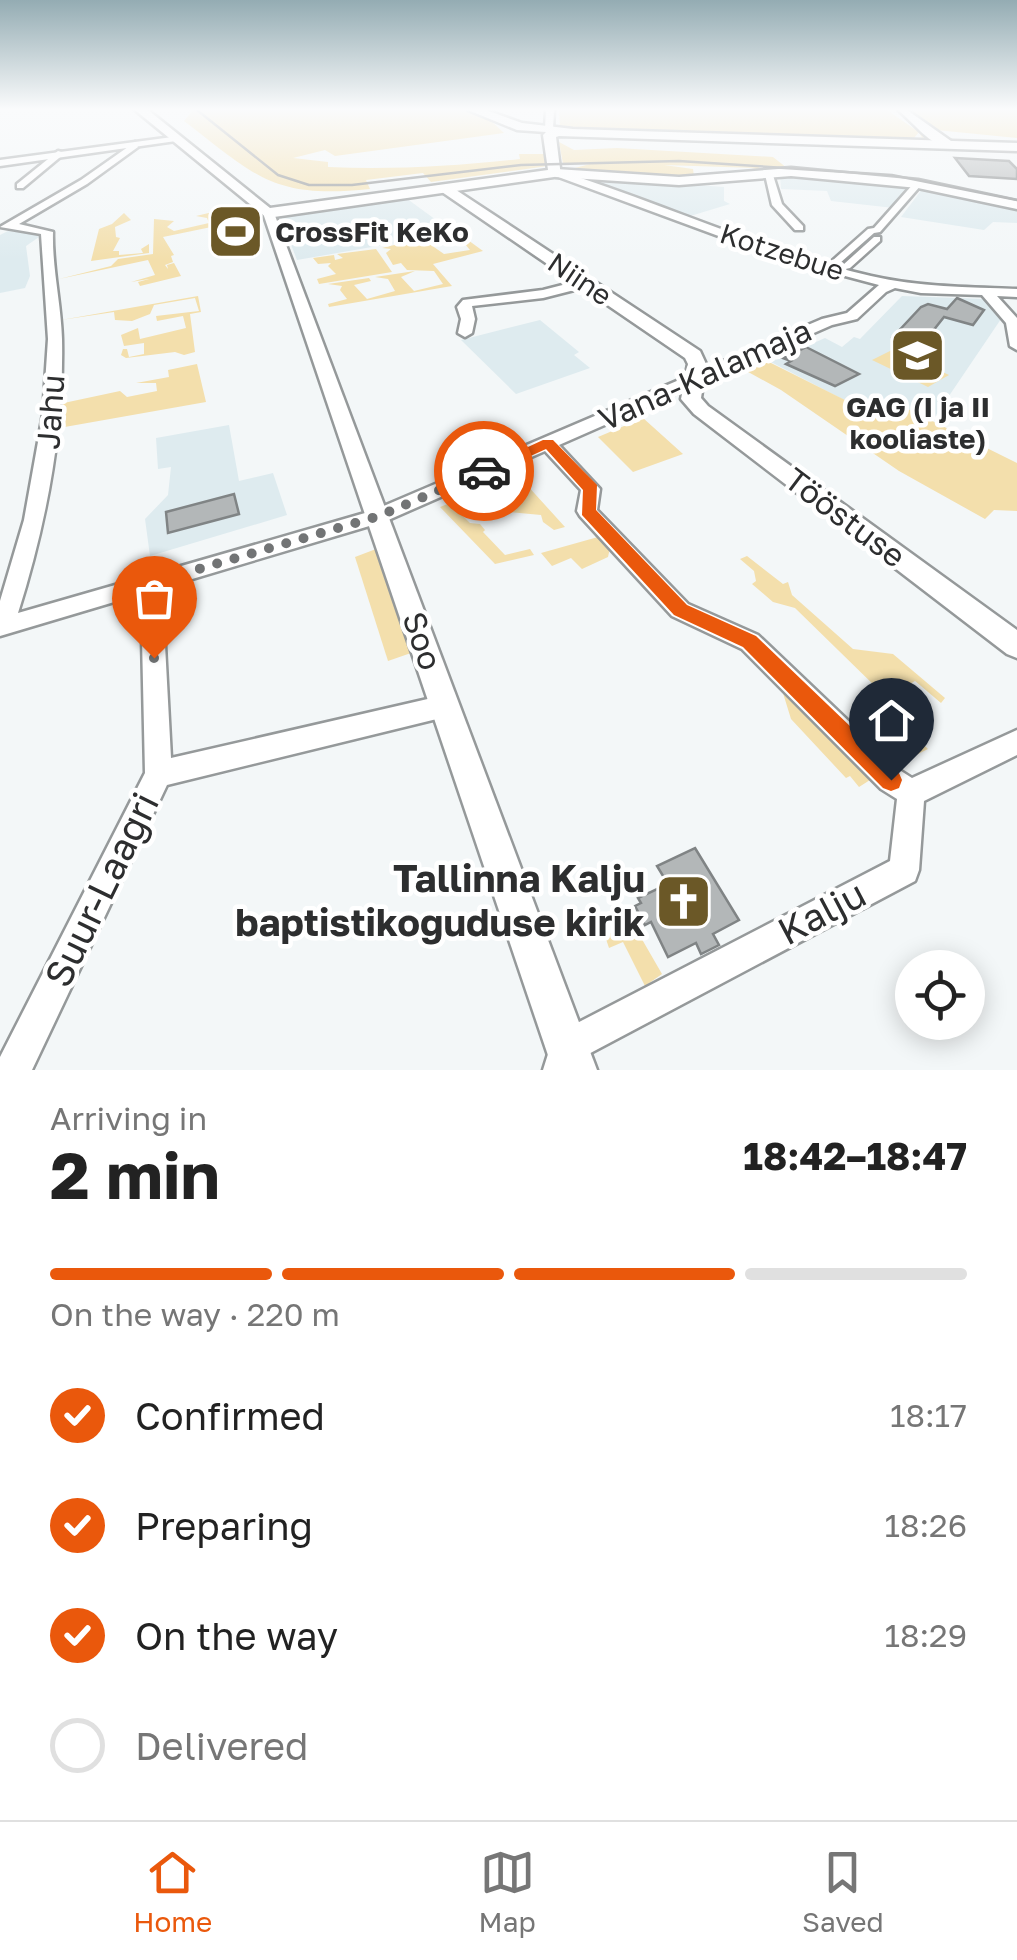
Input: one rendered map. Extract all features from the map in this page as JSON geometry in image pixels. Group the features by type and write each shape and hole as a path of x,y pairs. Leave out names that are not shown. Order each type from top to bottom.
{"main road":[{"path":"203,160 267,213 556,173 554,160"}],"street":[{"path":"20,186 52,160"},
{"path":"4,228 116,160"},
{"path":"556,173 678,181 767,172 918,184 1017,205"},
{"path":"767,172 777,205 799,228"},
{"name":"Kotzebue","path":"556,173 784,256 892,285 1017,293"},
{"path":"837,268 847,266 883,233 878,230 918,184"},
{"name":"Niine","path":"446,189 693,355 697,364 694,380"},
{"name":"Soo","path":"267,213 379,516 567,1062"},
{"name":"Jahu","path":"1,626 30,542 44,486 55,342 44,253 47,232 4,228"},
{"path":"465,333 468,319 464,307 468,303 543,294 586,283"},
{"name":"Vana-Kalamaja","path":"1,626 379,516 827,322 852,316 892,285"},
{"path":"986,292 1012,322 1017,346"},
{"name":"Tööstuse","path":"694,380 691,399 708,416 1014,641"},
{"path":"548,443 591,489 588,511 680,610 750,642 891,780 911,793 1017,742"},
{"name":"Suur-Laagri","path":"14,1070 158,774 151,583"},
{"path":"158,774 445,706"},
{"name":"Kalju","path":"567,1062 904,870 911,793"}],"shaded area":[{"path":"234,160 310,160 328,162 328,167 400,168 546,160 548,166 431,182 423,173 366,180 370,189 337,191 288,187"},
{"path":"562,160 777,160 787,168 758,167 764,170 731,173 756,168 664,165 693,169 694,176 723,173 678,179 584,171 575,168 590,164 563,164"},
{"path":"780,175 910,185 894,208 831,201 827,191 781,189"},
{"path":"585,179 724,187 724,201 730,204 687,217"},
{"path":"923,188 1017,208 1017,223 993,222 984,230 901,217"},
{"path":"406,198 447,228 435,230 441,235 297,260 281,219 289,214"},
{"path":"217,211 223,217 216,219 221,225 163,237 174,255 173,262 165,265 168,269 167,265 174,263 181,276 140,286 138,282 149,279 131,282 155,275 148,260 59,279 111,266 118,259 153,254 154,219 174,221 167,227 174,231 209,223 207,218 196,216"},
{"path":"124,213 131,220 115,227 116,237 120,238 113,251 119,251 119,255 143,253 141,249 149,244 149,253 91,261 99,229"},
{"path":"8,231 39,237 26,246 30,276 25,288 0,293 0,235"},
{"path":"461,235 483,251 433,264 452,286 329,307 328,304 347,299 340,290 342,286 328,284 369,278 371,281 354,285 367,299 395,291 388,279 375,277 415,271 401,277 414,291 443,284 434,271 407,270 401,263 393,265 386,253 391,249 382,248 415,240 413,245 427,242 420,239 443,237 431,245 444,254 470,250 460,238 443,240"},
{"path":"376,249 392,272 319,284 317,279 336,274 328,266 331,263 318,264 313,258 334,255 335,260 343,258 337,254"},
{"path":"198,296 201,312 190,314 195,352 184,355 175,352 126,358 121,355 123,349 127,349 129,357 144,354 144,343 124,346 121,335 138,328 140,339 186,328 183,316 157,321 156,316 199,311 195,298 154,305 150,314 132,321 115,320 114,312 61,320"},
{"name":"GAG (I ja II kooliaste)","path":"902,296 985,299 1001,319 932,421 902,406 879,418 771,362 825,338 842,347 854,337 860,339"},
{"path":"540,320 579,352 574,355 590,368 516,394 461,340"},
{"path":"894,349 949,375 928,387 872,360"},
{"path":"763,359 879,417 902,406 1017,463 1017,511 994,510 985,519 899,471 781,390 741,368"},
{"path":"197,364 206,402 59,428 59,404 120,391 127,397 157,391 156,383 136,383 169,377 168,370"},
{"path":"643,418 683,454 633,472 598,437"},
{"path":"229,425 239,481 273,473 287,515 150,556 145,519 168,495 171,467 158,469 156,438"},
{"path":"516,473 565,527 554,530 543,522 541,515 509,512 504,506 527,495 508,477"},
{"path":"450,503 470,523 480,524 505,555 530,549 534,555 495,564 440,507"},
{"path":"598,537 610,548 608,557 582,569 571,558 552,566 541,553"},
{"path":"376,549 411,653 388,661 355,557"},
{"path":"747,556 783,584 788,582 792,595 853,649 893,654 945,698 941,703 915,681 908,685 894,683 881,692 795,608 773,602 752,584 756,581 754,571 740,559"},
{"path":"783,693 870,780 859,787 850,776 846,778 791,719"},
{"path":"878,700 882,704 861,721 897,753 917,738 928,749 898,764 880,756 852,717"},
{"path":"632,922 662,974 645,986 623,942 609,948 605,936"}],"building":[{"path":"957,160 1009,161 1017,169 1017,179 969,176"},
{"path":"957,298 984,310 973,325 944,317 917,351 893,343 897,338 893,337 921,307 928,304 947,309"},
{"path":"806,347 859,374 835,386 786,364 791,361 783,358"},
{"path":"234,494 239,514 168,533 166,512"},
{"name":"Tallinna Kalju baptistikoguduse kirik","path":"695,848 739,920 713,934 719,945 701,954 696,943 668,957 651,922 645,925 635,906 641,903 638,898 668,884 657,866"}],"tram line":[{"path":"259,160 278,175 309,185 352,185 521,165 679,161 892,175 1017,200"}],"way so far":[{"path":"154,658 151,583 379,516 484,471"}],"place":[{"name":"CrossFit KeKo","path":"236,232"},
{"name":"GAG (I ja II kooliaste)","path":"918,356"},
{"name":"Tallinna Kalju baptistikoguduse kirik","path":"684,901"}],"route":[{"path":"484,471 548,443 591,489 588,511 680,610 750,642 891,780"}]}
